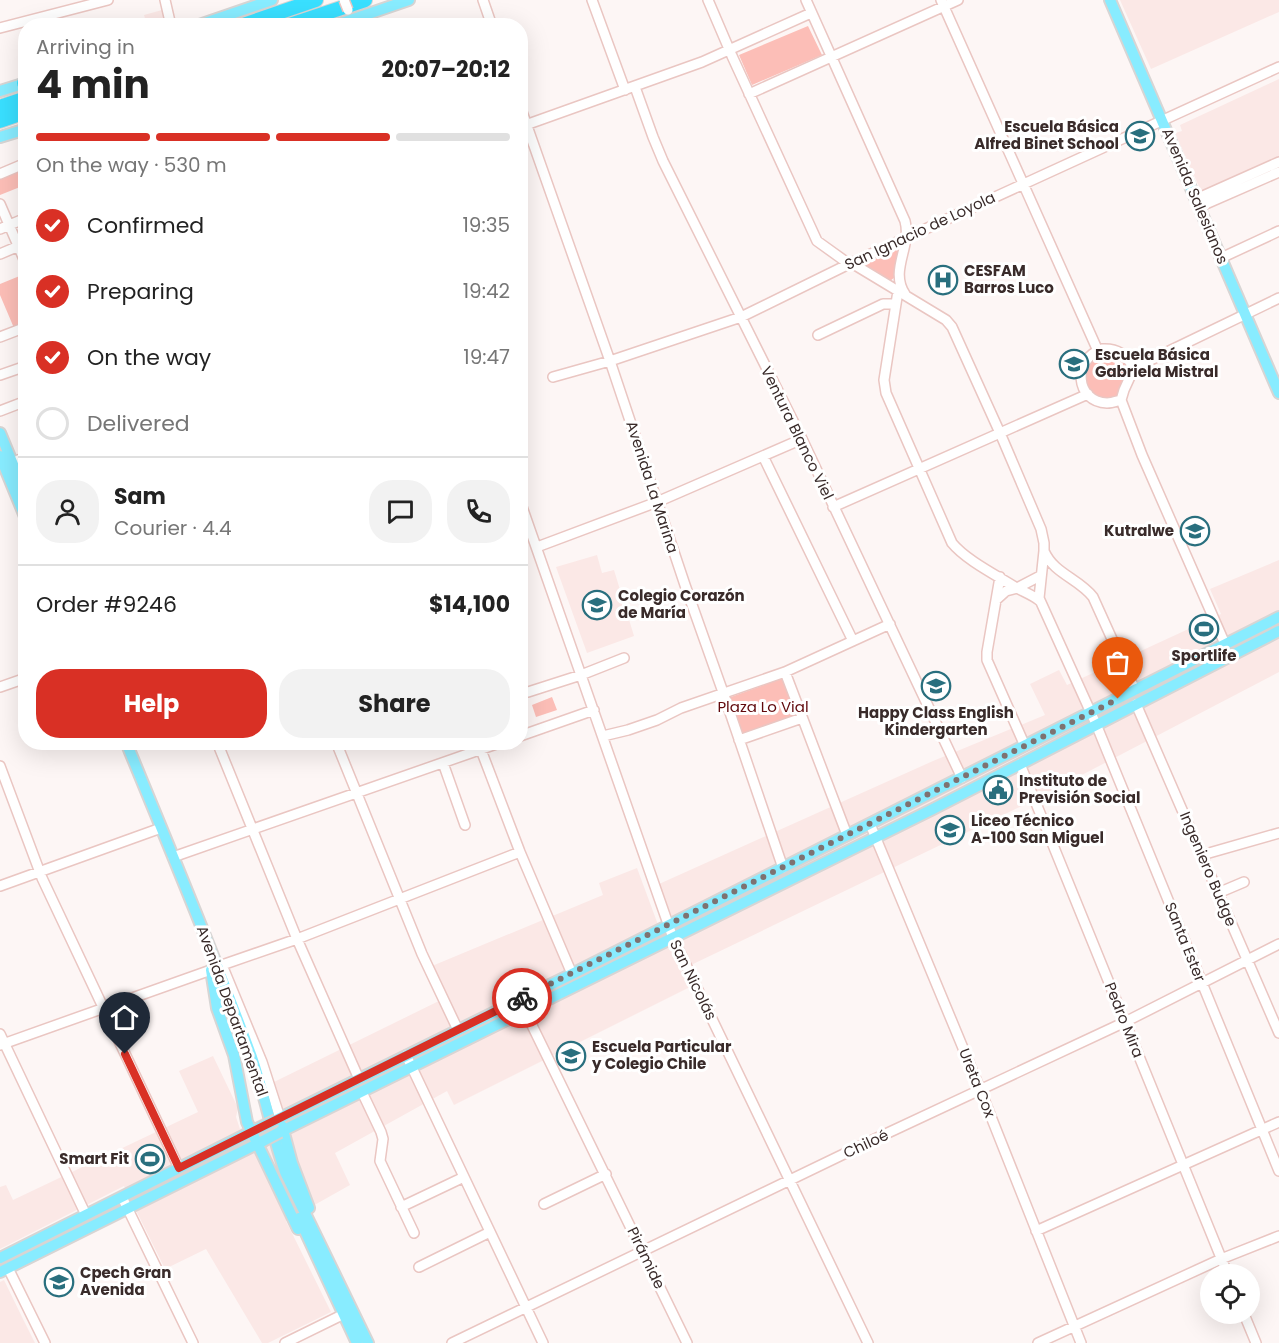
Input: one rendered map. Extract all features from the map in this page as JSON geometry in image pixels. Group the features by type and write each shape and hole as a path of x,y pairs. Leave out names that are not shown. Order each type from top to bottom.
{"highway":[{"path":"263,18 316,0"},
{"path":"311,18 365,0"},
{"path":"0,107 18,101"},
{"path":"0,121 18,115"}],"main road":[{"path":"219,18 272,0"},
{"path":"351,18 409,0"},
{"name":"Avenida Salesianos","path":"1110,0 1278,389"},
{"path":"0,91 18,85"},
{"path":"0,137 18,131"},
{"path":"0,433 18,490"},
{"path":"10,462 18,479"},
{"path":"0,1258 668,926 1279,617"},
{"path":"4,1270 933,809 1279,631"},
{"path":"1222,660 1225,644"},
{"name":"Avenida Departamental","path":"122,750 157,829 173,857 202,929 252,1059 285,1172 344,1307 357,1343"},
{"name":"Avenida Departamental","path":"129,750 248,1064 269,1146 280,1177 344,1307 368,1343"},
{"path":"202,929 222,965"},
{"path":"211,970 217,1008 234,1055 247,1122 260,1142 322,1278 344,1307"},
{"path":"517,1001 525,1011"},
{"path":"278,1119 299,1183 338,1272 344,1307"}],"street":[{"path":"39,18 108,0"},
{"path":"165,0 169,18"},
{"path":"344,0 351,18"},
{"path":"483,0 489,18"},
{"path":"592,0 625,90"},
{"path":"708,0 819,245 946,320 950,325 1041,529 1044,550 1038,595 1040,602"},
{"path":"806,0 905,221 907,237 898,276 894,282 886,284"},
{"path":"749,94 942,3 958,0"},
{"path":"942,3 1098,351"},
{"path":"528,125 702,62 811,13"},
{"path":"0,28 18,23"},
{"name":"San Ignacio de Loyola","path":"553,377 610,361 741,317 907,237 1279,67"},
{"name":"Ventura Blanco Viel","path":"635,87 663,161 802,439 962,778"},
{"name":"Avenida La Marina","path":"528,137 610,361 783,868"},
{"path":"1197,203 1279,162"},
{"path":"0,174 18,166"},
{"path":"1197,203 1279,172"},
{"path":"0,204 4,227 18,241"},
{"path":"4,227 18,221"},
{"path":"1221,258 1279,231"},
{"path":"0,254 18,247"},
{"path":"898,276 900,287 906,296"},
{"path":"818,335 883,304 896,304 906,296"},
{"path":"894,315 903,306 906,296"},
{"path":"1225,644 1121,400 1134,368 1279,298"},
{"path":"896,304 884,380 886,393 952,543 965,555 1017,588 1034,596 1040,602"},
{"path":"0,337 18,330"},
{"path":"1121,400 1101,402 1095,400 1083,387 1082,369 1087,358 1098,351 1108,349 1120,352 1134,368"},
{"path":"0,375 18,369"},
{"path":"833,507 1088,394"},
{"path":"0,411 18,404"},
{"path":"537,548 657,502 802,439"},
{"path":"763,456 853,641"},
{"name":"San Nicolás","path":"528,532 537,548 673,938 868,1343"},
{"path":"1044,550 1054,568 1083,586 1094,597 1135,690"},
{"path":"996,600 1006,591 1040,576"},
{"path":"1000,577 987,660 1025,746"},
{"name":"Santa Ester","path":"1040,602 1096,724 1279,1171"},
{"path":"603,736 657,720 681,708 785,672 890,624"},
{"path":"528,692 582,675 624,658"},
{"path":"785,672 847,835"},
{"path":"0,687 18,681"},
{"name":"Ingeniero Budge","path":"1136,704 1279,1033"},
{"path":"528,733 594,710"},
{"path":"739,740 802,718"},
{"path":"220,750 297,939 359,1079"},
{"path":"339,750 429,971 458,1030"},
{"path":"173,857 442,763 471,750"},
{"path":"482,750 520,852 572,974"},
{"path":"442,763 465,825"},
{"name":"Pedro Mira","path":"1020,764 1223,1264"},
{"path":"0,766 39,872 179,1168"},
{"name":"Ureta Cox","path":"870,824 980,1089 1081,1343"},
{"path":"0,886 157,829"},
{"path":"1202,855 1279,833"},
{"path":"222,965 297,939 520,852"},
{"path":"1218,893 1244,882"},
{"name":"Chiloé","path":"452,1343 980,1089 1125,1022 1279,944"},
{"name":"Avenida Departamental","path":"222,965 262,1062 278,1119"},
{"path":"2,1044 211,970"},
{"name":"Pirámide","path":"525,1011 687,1343"},
{"path":"0,1034 2,1044 86,1215"},
{"path":"406,1055 543,1343"},
{"path":"362,1092 383,1139 380,1161 414,1233"},
{"path":"1036,1231 1279,1122"},
{"path":"544,1204 606,1174"},
{"path":"401,1206 464,1177"},
{"path":"122,1197 193,1343"},
{"path":"419,1267 490,1232"},
{"path":"1038,1343 1221,1259 1279,1236"},
{"path":"4,1270 45,1343"},
{"path":"285,1343 344,1307"},
{"path":"1248,1324 1256,1343"}],"shaded area":[{"path":"1120,0 1279,0 1279,12 1151,69"},
{"path":"162,10 164,18 145,18 144,15"},
{"path":"1279,79 1279,157 1201,191 1175,133 1182,131 1180,125"},
{"name":"Colegio Corazón de María","path":"597,555 602,573 614,570 634,636 587,653 556,567"},
{"path":"1279,560 1279,672 1032,801 691,965 659,884 933,761 1045,715 1030,684 1059,670 1067,685 1221,614 1210,589"},
{"path":"637,868 657,922 690,987 454,1105 447,1091 335,1153 350,1185 286,1221 331,1312 268,1343 262,1343 206,1249 165,1269 124,1186 0,1249 0,1187 6,1185 13,1200 198,1112 179,1071 213,1056 238,1108 236,1117 240,1129 283,1108 274,1082 447,997 432,966 603,895 599,883"},
{"path":"4,1280 35,1343 0,1343 0,1282"}],"green space":[{"path":"808,26 822,55 752,85 739,55"},
{"path":"18,169 18,188 0,195 0,177"},
{"path":"901,246 895,277 890,281 861,265"},
{"path":"18,277 18,326 14,328 0,295 0,284"},
{"path":"1112,350 1130,366 1120,396 1113,401 1095,396 1083,380 1090,357"},
{"name":"Plaza Lo Vial","path":"783,678 797,717 743,737 728,698"},
{"path":"552,697 557,710 536,717 532,705"}],"way so far":[{"path":"522,998 1118,699"}],"place":[{"name":"Escuela Básica Alfred Binet School","path":"1140,136"},
{"name":"CESFAM Barros Luco","path":"943,280"},
{"name":"Escuela Básica Gabriela Mistral","path":"1074,364"},
{"name":"Kutralwe","path":"1195,531"},
{"name":"Colegio Corazón de María","path":"597,605"},
{"name":"Sportlife","path":"1204,629"},
{"name":"Happy Class English Kindergarten","path":"936,686"},
{"name":"Instituto de Previsión Social","path":"998,790"},
{"name":"Liceo Técnico A-100 San Miguel","path":"950,830"},
{"name":"Escuela Particular y Colegio Chile","path":"571,1056"},
{"name":"Smart Fit","path":"150,1159"},
{"name":"Cpech Gran Avenida","path":"59,1282"}],"route":[{"path":"125,1054 179,1168 522,998"}]}
